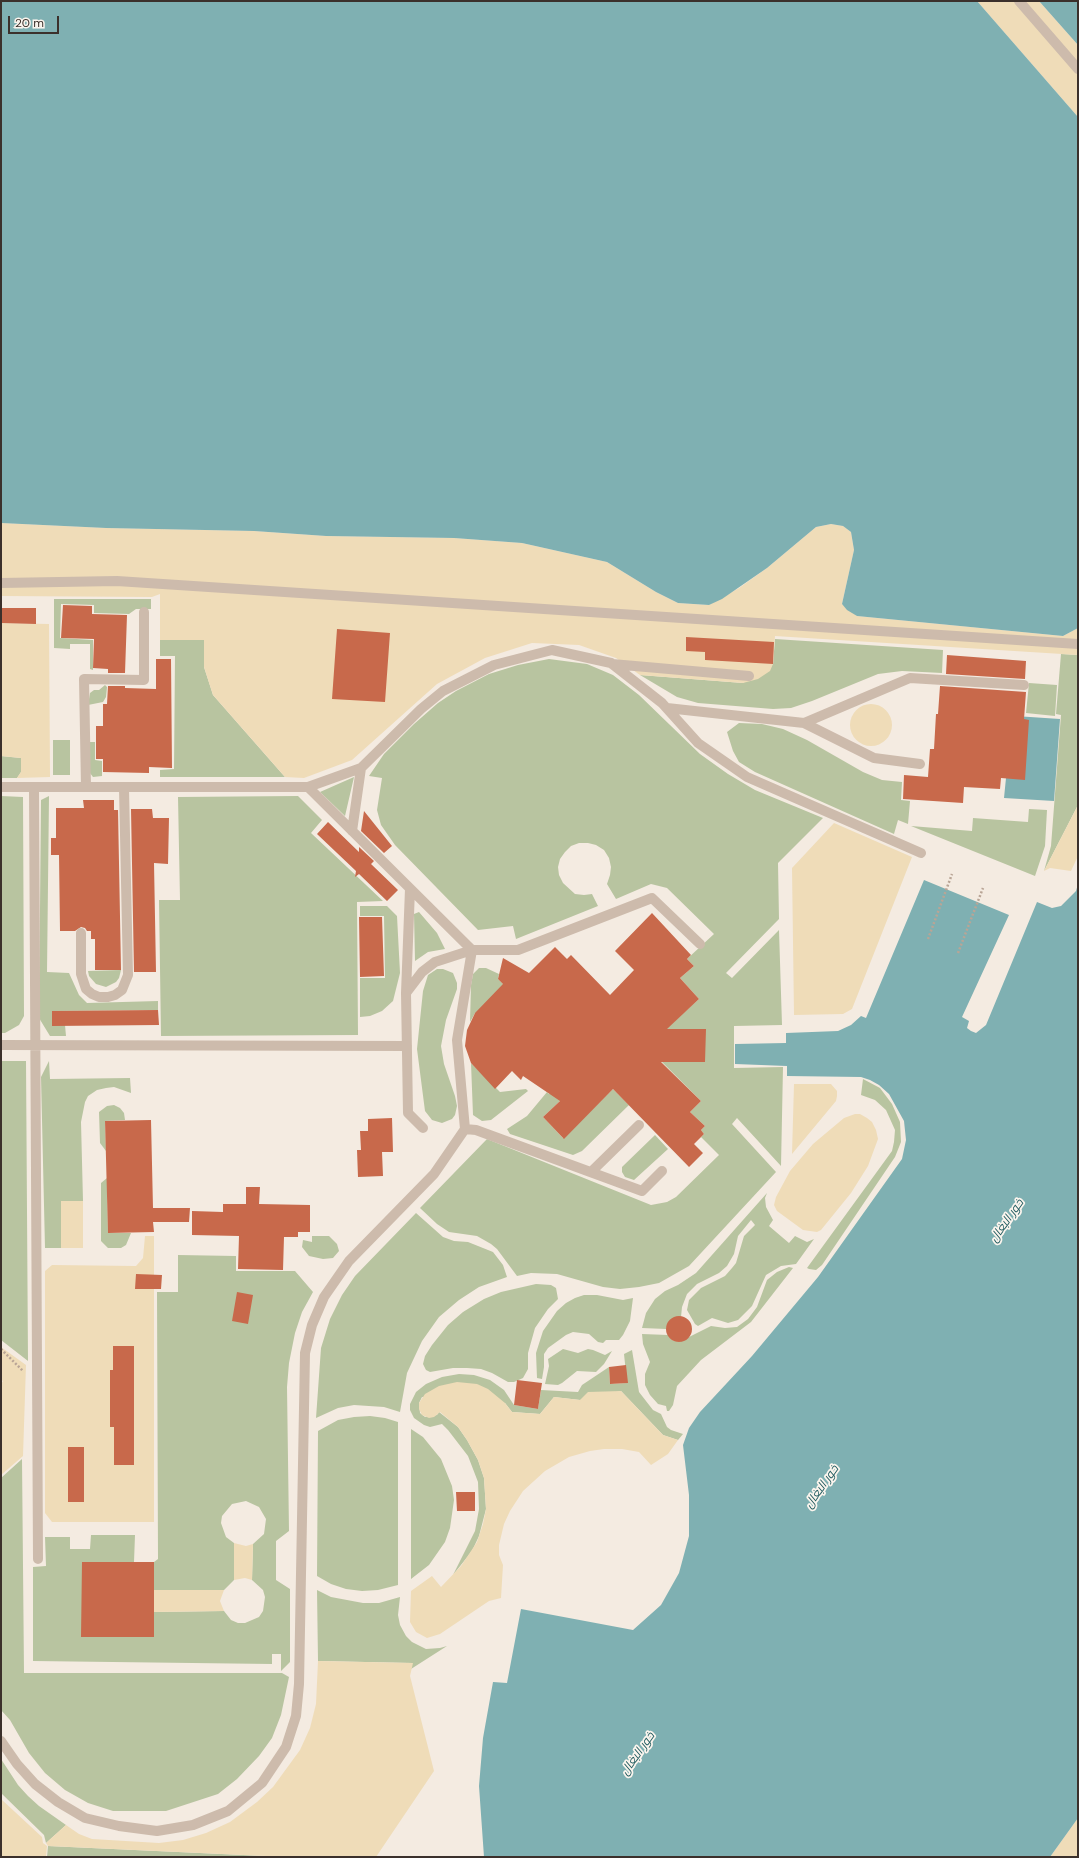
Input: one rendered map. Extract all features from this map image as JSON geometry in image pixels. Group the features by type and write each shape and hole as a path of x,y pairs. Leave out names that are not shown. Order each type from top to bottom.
{"lane":[{"path":"1019,1 1078,69"},
{"path":"1,583 117,582 1078,644"},
{"path":"86,787 84,679 144,680 144,612"},
{"path":"1,787 308,787 361,768 421,709 443,691 494,665 552,650 612,664 750,676"},
{"path":"612,664 667,708 698,743 747,777 921,853"},
{"path":"804,723 910,678 1024,685"},
{"path":"667,708 804,723 874,758 920,764"},
{"path":"352,831 361,768"},
{"path":"308,787 472,950"},
{"path":"34,788 38,1559"},
{"path":"81,933 81,974 86,989 92,994 100,997 115,995 124,987 128,975 124,788"},
{"path":"410,889 406,993 408,1113 423,1128"},
{"path":"406,993 422,972 435,962 472,950 518,950 652,898 700,944"},
{"path":"1,1740 17,1764 35,1784 58,1802 85,1818 119,1826 157,1831 193,1825 228,1811 262,1783 286,1747 296,1716 299,1684 305,1353 312,1325 324,1297 349,1261 434,1174 466,1129 457,1040 472,950"},
{"path":"1,1045 407,1046"},
{"path":"591,1172 639,1125"},
{"path":"466,1129 476,1130 642,1190 662,1171"}],"path":[{"path":"928,939 952,874"},
{"path":"958,953 983,888"},
{"path":"1,1349 37,1385"}],"green space":[{"path":"54,599 151,599 151,609 136,609 129,614 94,613 94,605 61,604 60,638 93,640 93,670 90,669 90,644 70,644 70,649 54,648"},
{"path":"775,639 943,650 942,673 902,671 878,674 791,708 773,709 698,703 677,697 640,675 743,683 773,664"},
{"path":"160,640 204,640 204,667 213,695 285,777 160,777 160,770 174,769 175,656 160,656"},
{"path":"1061,654 1078,655 1078,805 1044,871 1051,846 1061,715 1056,714"},
{"path":"549,659 587,664 613,675 639,695 700,754 728,774 755,790 823,818 778,863 779,919 726,973 732,978 779,930 782,1025 734,1026 734,1068 783,1067 781,1166 737,1118 732,1124 776,1172 689,1266 659,1283 639,1287 620,1289 603,1287 557,1274 531,1273 517,1276 497,1249 491,1244 477,1236 449,1232 437,1224 420,1208 487,1139 651,1205 667,1202 676,1197 719,1155 701,1137 704,1134 701,1130 705,1126 690,1112 701,1101 654,1054 655,1039 699,999 680,978 694,966 687,959 714,934 667,888 651,884 616,899 607,884 611,867 609,858 604,850 596,845 579,843 571,846 560,859 558,867 559,875 563,883 575,894 592,894 598,906 516,939 513,926 478,930 395,845 381,825 377,810 382,778 369,776 384,754 414,724 438,703 456,691 489,674 518,665"},
{"path":"1029,683 1057,685 1055,716 1026,713"},
{"path":"105,685 107,687 106,697 103,702 88,705 90,693 94,690 99,690"},
{"path":"739,723 762,724 783,729 807,740 863,772 882,780 902,782 901,800 910,801 908,824 898,820 894,834 755,772 739,762 733,751 727,732"},
{"path":"53,740 70,740 70,775 53,775"},
{"path":"90,742 95,742 95,760 102,761 102,776 93,777 90,773"},
{"path":"1,756 21,758 21,772 17,778 1,778"},
{"path":"354,777 345,816 320,792"},
{"path":"1,796 23,797 24,1016 19,1025 5,1033 1,1033"},
{"path":"49,796 47,972 69,973 79,995 87,1003 158,1001 158,1010 52,1011 52,1025 65,1025 66,1036 50,1036 39,1018 41,800"},
{"path":"298,796 322,820 311,833 383,901 357,902 358,1035 161,1036 159,900 180,900 178,797"},
{"path":"1029,809 1047,810 1045,846 1035,876 911,826 972,831 973,818 1028,822"},
{"path":"360,906 387,906 397,916 400,973 393,1001 382,1011 370,1016 360,1017 360,978 385,978 384,916 360,916"},
{"path":"419,912 437,933 445,949 428,952 415,961 414,914"},
{"path":"479,968 486,968 499,974 498,979 528,1009 475,1013 470,1022 471,985 473,974"},
{"path":"437,969 443,969 453,973 457,983 457,989 446,1020 441,1046 444,1064 457,1106 455,1115 452,1119 442,1123 432,1120 425,1111 417,1049 423,991 428,975"},
{"path":"121,970 119,978 116,982 106,987 96,984 89,976 88,971"},
{"path":"1,1061 26,1061 28,1361 1,1340"},
{"path":"49,1061 50,1079 130,1078 131,1093 114,1087 106,1088 97,1090 88,1096 85,1102 81,1122 83,1201 61,1201 61,1248 45,1248 41,1077"},
{"path":"471,1063 500,1092 526,1089 528,1091 491,1120 482,1121 473,1115"},
{"path":"575,1077 559,1102 543,1117 563,1138 613,1089 629,1105 582,1151 573,1155 510,1134 507,1129 527,1116 547,1092 549,1094"},
{"path":"863,1079 880,1088 892,1104 900,1122 901,1142 895,1157 822,1265 816,1270 809,1269 807,1268 892,1151 895,1130 886,1110 875,1100 861,1095"},
{"path":"114,1105 120,1108 124,1113 125,1120 105,1121 106,1151 100,1143 99,1112 107,1106"},
{"path":"655,1135 668,1149 634,1180 625,1177 622,1172 622,1167"},
{"path":"107,1178 108,1233 131,1233 126,1245 121,1248 108,1248 101,1241 101,1183"},
{"path":"767,1193 765,1198 766,1207 773,1220 769,1226 789,1243 795,1236 807,1242 814,1239 796,1264 781,1266 766,1275 752,1306 738,1320 728,1323 712,1318 698,1326 695,1324 687,1310 689,1300 701,1288 725,1276 736,1263 744,1236 755,1225 751,1220 738,1236 734,1254 727,1266 719,1273 697,1284 687,1294 682,1307 681,1317 677,1317 670,1321 666,1329 642,1328 646,1313 655,1299 665,1291 678,1285 696,1273"},
{"path":"416,1213 443,1237 454,1241 468,1242 493,1252 503,1265 507,1277 479,1287 459,1300 439,1317 422,1341 407,1373 400,1412 384,1407 354,1405 338,1408 316,1418 321,1348 330,1319 342,1295 355,1276"},
{"path":"312,1236 329,1236 337,1244 339,1251 333,1258 323,1259 309,1256 302,1247 303,1240 312,1242"},
{"path":"178,1255 236,1256 236,1271 295,1271 313,1292 302,1312 295,1333 289,1363 287,1387 289,1531 276,1541 276,1580 290,1589 290,1662 281,1671 281,1654 272,1654 272,1664 33,1661 33,1567 46,1566 45,1537 70,1537 70,1549 90,1549 91,1535 135,1535 134,1562 82,1562 82,1637 154,1637 154,1612 224,1611 231,1620 238,1623 245,1623 259,1617 263,1611 265,1597 263,1590 252,1580 253,1544 264,1534 266,1519 259,1507 246,1501 232,1504 222,1516 221,1523 226,1537 234,1543 234,1580 224,1590 154,1590 154,1562 158,1559 157,1292 178,1292"},
{"path":"789,1267 793,1268 751,1322 701,1360 677,1386 673,1405 669,1411 667,1411 666,1406 658,1404 650,1395 645,1385 645,1374 650,1362 643,1344 642,1334 668,1335 672,1340 679,1342 711,1326 725,1328 737,1327 748,1319 757,1307 767,1280 777,1272"},
{"path":"536,1284 551,1285 556,1288 558,1299 548,1309 535,1328 528,1353 528,1369 523,1378 514,1382 508,1382 481,1369 453,1368 430,1372 426,1370 423,1364 425,1356 432,1345 448,1325 463,1312 484,1299 501,1292"},
{"path":"584,1295 597,1295 623,1300 633,1298 630,1321 623,1335 619,1340 606,1340 603,1343 598,1342 589,1334 573,1332 566,1335 548,1348 544,1354 542,1379 537,1378 536,1353 543,1331 557,1311 566,1303"},
{"path":"563,1349 578,1353 588,1349 605,1355 612,1351 604,1364 596,1372 577,1371 558,1385 545,1384 549,1366 548,1359"},
{"path":"632,1350 639,1392 653,1410 661,1414 667,1427 683,1434 678,1440 663,1435 621,1391 580,1400 554,1397 540,1414 512,1412 505,1403 422,1397 419,1403 420,1413 425,1417 437,1415 439,1412 458,1427 478,1460 484,1478 486,1509 479,1536 472,1551 453,1575 475,1531 479,1509 478,1482 468,1456 442,1424 430,1427 414,1418 410,1410 410,1404 416,1392 426,1384 442,1377 459,1374 474,1375 490,1380 504,1390 514,1405 538,1409 541,1390 578,1392 582,1385 609,1367 610,1384 627,1383 624,1354"},
{"path":"370,1416 398,1422 398,1585 378,1590 362,1591 346,1589 331,1584 317,1576 318,1431 338,1420"},
{"path":"411,1429 423,1437 441,1459 452,1486 454,1500 450,1528 445,1542 429,1565 411,1579"},
{"path":"22,1459 24,1673 282,1673 289,1677 281,1715 272,1738 259,1756 237,1779 218,1794 166,1811 113,1811 88,1803 65,1790 45,1773 29,1753 10,1720 1,1710 1,1478"},
{"path":"317,1590 331,1597 363,1603 379,1603 400,1597 398,1615 400,1625 406,1636 412,1642 426,1649 447,1646 411,1669 412,1663 318,1661"},
{"path":"1,1759 18,1785 28,1796 39,1806 66,1825 46,1843 44,1835 1,1793"},
{"path":"48,1846 287,1857 47,1857"}],"sand":[{"path":"977,1 1039,1 1078,45 1078,117"},
{"path":"1,523 106,528 254,531 326,536 454,538 522,543 607,562 656,592 678,603 709,605 739,588 767,568 816,527 831,524 843,526 851,532 854,550 842,604 857,616 1063,636 1078,628 1078,655 775,636 773,664 770,671 758,679 743,683 640,675 616,658 579,645 532,643 485,658 437,684 352,760 304,778 285,777 213,695 204,667 204,640 160,640 160,594 152,597 1,596"},
{"path":"1,623 49,624 50,777 17,778 21,772 21,758 1,756"},
{"path":"867,704 875,704 883,707 889,713 892,725 889,737 883,743 875,746 867,746 859,743 853,737 850,729 850,721 853,713 859,707"},
{"path":"1078,805 1078,856 1071,871 1050,868 1044,871"},
{"path":"834,823 912,857 852,1009 843,1014 794,1015 792,868"},
{"path":"794,1084 831,1084 837,1091 837,1096 836,1101 792,1154"},
{"path":"855,1114 860,1114 867,1118 872,1122 876,1130 878,1139 868,1166 851,1193 821,1230 817,1232 803,1230 777,1211 774,1205 776,1197 790,1171 813,1144 844,1118"},
{"path":"61,1201 83,1201 83,1248 61,1248"},
{"path":"145,1236 154,1236 154,1522 52,1522 45,1513 45,1271 52,1265 136,1266 143,1258"},
{"path":"1,1347 26,1365 23,1456 1,1475 1,1384 3,1381 1,1380"},
{"path":"457,1382 477,1384 488,1389 505,1403 512,1412 540,1414 554,1397 580,1400 588,1392 621,1391 663,1435 678,1440 668,1454 651,1465 639,1452 622,1449 604,1449 569,1457 545,1471 523,1491 510,1511 504,1524 499,1545 499,1555 503,1565 501,1598 489,1601 440,1634 427,1638 416,1632 410,1622 411,1591 432,1576 441,1587 461,1566 477,1542 486,1509 484,1478 478,1460 467,1440 458,1427 440,1412 434,1417 429,1418 422,1415 419,1409 419,1403 425,1394 439,1386"},
{"path":"234,1543 246,1546 253,1544 252,1580 245,1578 234,1580"},
{"path":"154,1590 224,1590 220,1601 224,1611 154,1612"},
{"path":"318,1661 413,1663 410,1676 434,1771 376,1857 287,1857 48,1846 46,1843 66,1825 79,1834 92,1839 159,1843 183,1840 206,1833 230,1822 257,1802 273,1787 300,1750 310,1728 316,1704"},
{"path":"1,1799 42,1837 43,1843 47,1846 46,1857 1,1857"},
{"path":"1078,1818 1078,1857 1050,1857"}],"water":[{"path":"1,1 977,1 1078,117 1078,628 1063,636 857,616 847,610 842,604 854,550 851,532 843,526 831,524 816,527 767,568 722,599 709,605 678,603 656,592 607,562 522,543 454,538 326,536 254,531 106,528 1,523"},
{"path":"1039,1 1078,1 1078,45"},
{"path":"1015,716 1060,719 1054,801 1004,798"},
{"name":"خور البغال","path":"924,880 1009,915 962,1017 969,1021 967,1028 976,1033 986,1025 1037,902 1052,908 1061,906 1076,891 1078,884 1078,1818 1050,1857 484,1857 479,1786 483,1738 493,1682 507,1683 521,1609 633,1630 661,1605 679,1573 689,1536 689,1495 683,1445 689,1428 700,1412 752,1356 818,1277 902,1159 906,1140 904,1121 889,1094 879,1085 861,1077 787,1076 787,1066 735,1064 735,1044 786,1043 786,1033 838,1031 851,1025 861,1016 866,1018"}],"building":[{"path":"63,605 92,606 92,614 127,615 125,673 108,673 108,669 93,668 94,639 61,638"},
{"path":"1,608 36,608 36,624 1,623"},
{"path":"337,629 390,633 385,702 332,699"},
{"path":"686,637 774,642 773,664 705,660 705,652 686,651"},
{"path":"947,655 1026,661 1025,679 946,674"},
{"path":"156,659 171,659 172,768 149,767 149,773 103,772 103,759 96,759 96,726 103,726 103,704 107,704 108,686 156,689"},
{"path":"940,686 1026,692 1024,719 1029,720 1025,780 1001,778 1000,789 964,787 963,803 903,799 904,775 928,777 930,749 934,749 936,714 938,714"},
{"path":"83,800 114,800 114,810 118,810 121,970 95,970 95,939 91,939 91,931 87,931 85,928 81,927 75,931 60,931 59,855 51,855 51,838 56,838 56,808 84,808"},
{"path":"131,809 152,809 153,818 169,818 168,864 154,863 156,972 134,972"},
{"path":"364,811 392,846 384,853 361,831"},
{"path":"328,822 359,852 359,847 374,861 371,864 398,890 387,901 359,874 355,877 356,871 317,834"},
{"path":"652,913 691,955 687,959 694,966 680,978 699,999 667,1029 706,1029 705,1062 661,1062 701,1101 690,1112 705,1126 701,1130 704,1134 694,1144 703,1153 689,1167 613,1089 564,1139 543,1117 560,1101 523,1076 521,1080 512,1071 495,1089 471,1063 465,1046 467,1030 475,1013 503,984 498,979 503,958 529,973 555,947 567,959 571,955 610,995 634,970 615,951"},
{"path":"359,917 382,917 384,976 360,977"},
{"path":"158,1010 159,1025 52,1026 52,1011"},
{"path":"392,1118 393,1152 382,1152 383,1176 358,1177 357,1150 361,1150 360,1131 368,1131 368,1119"},
{"path":"151,1120 153,1208 190,1208 189,1222 153,1222 154,1232 108,1233 105,1121"},
{"path":"246,1187 260,1187 259,1204 310,1205 310,1232 298,1232 298,1237 284,1237 283,1270 238,1269 239,1236 192,1235 192,1211 223,1212 223,1204 246,1204"},
{"path":"136,1274 162,1275 161,1289 135,1289"},
{"path":"237,1292 253,1295 248,1324 232,1321"},
{"path":"679,1316 688,1320 692,1329 688,1338 679,1342 670,1338 666,1329 670,1320"},
{"path":"113,1346 134,1346 134,1465 114,1465 114,1427 110,1427 110,1370 113,1370"},
{"path":"626,1365 628,1383 610,1384 609,1367"},
{"path":"517,1380 542,1383 538,1409 514,1405"},
{"path":"68,1447 84,1447 84,1502 68,1502"},
{"path":"456,1492 475,1492 475,1511 457,1511"},
{"path":"82,1562 154,1562 154,1637 81,1637"}]}
